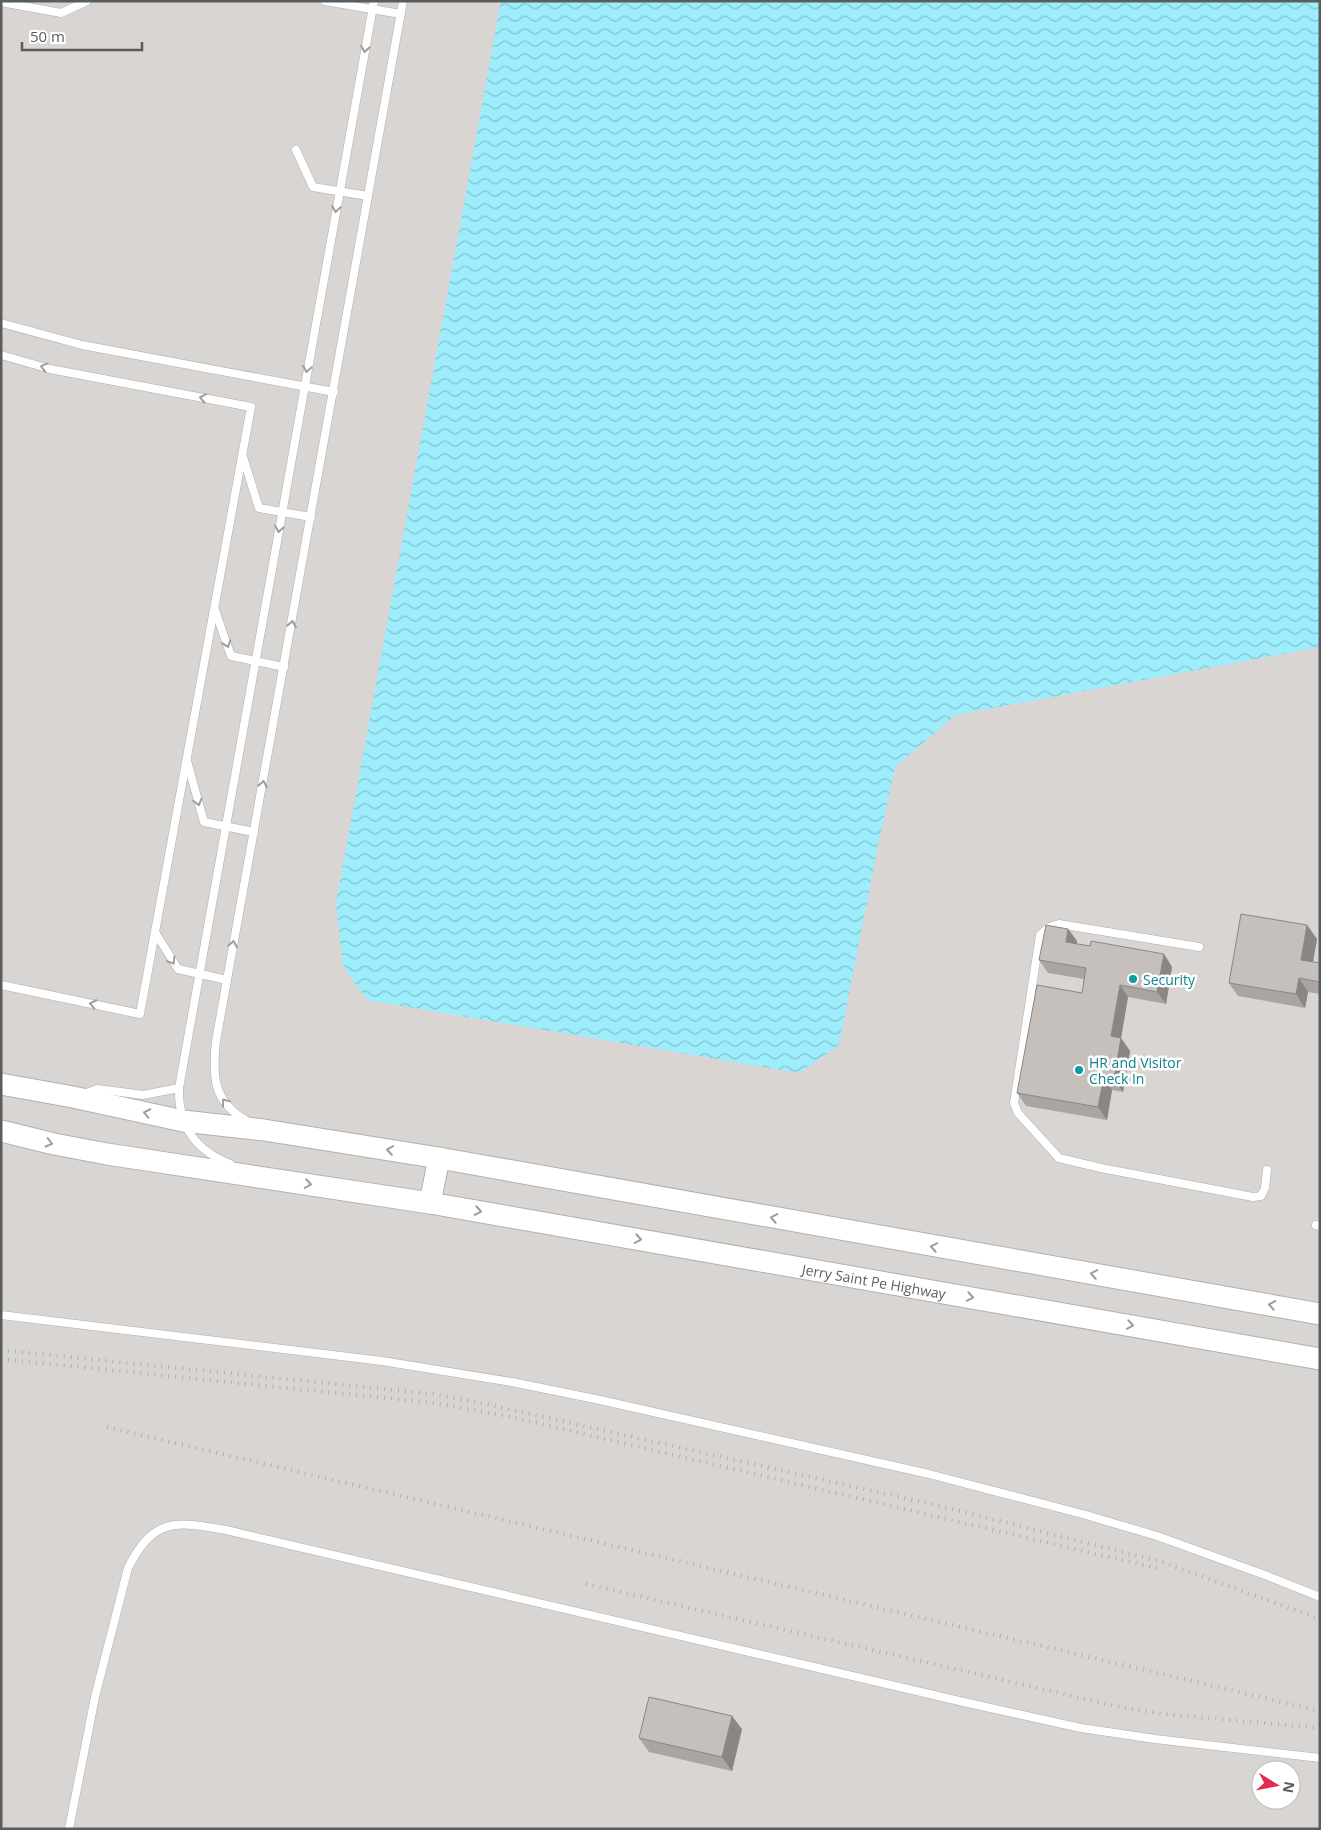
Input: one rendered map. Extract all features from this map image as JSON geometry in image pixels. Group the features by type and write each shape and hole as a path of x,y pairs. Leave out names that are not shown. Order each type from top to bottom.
{"main road":[{"path":"1,1084 183,1120 264,1130 439,1158 1320,1314"},
{"name":"Jerry Saint Pe Highway","path":"1,1131 107,1154 430,1203 1320,1359"},
{"path":"430,1203 439,1158"}],"lane":[{"path":"1,2 61,13 87,1"},
{"path":"324,1 373,5 401,14"},
{"path":"264,1130 233,1112 224,1102 218,1092 215,1079 214,1057 403,1"},
{"path":"259,1177 216,1158 195,1141 183,1120 179,1088 373,5"},
{"path":"296,150 313,187 368,196"},
{"path":"1,323 82,346 334,392"},
{"path":"1,355 50,368 251,408 140,1014 1,985"},
{"path":"242,455 259,508 311,517"},
{"path":"214,608 231,656 284,667"},
{"path":"187,759 204,822 254,832"},
{"path":"1199,948 1059,924 1049,927 1040,935 1014,1103 1018,1113 1059,1158 1101,1168 1253,1197 1261,1196 1265,1188 1267,1170"},
{"path":"155,932 178,969 227,980"},
{"path":"73,1097 98,1089 143,1095 179,1088"},
{"path":"1,1315 382,1361 512,1382 600,1400 929,1474 1086,1515 1157,1536 1320,1597"},
{"path":"69,1829 95,1697 128,1568 136,1553 150,1536 160,1528 180,1524 226,1530 1080,1728 1155,1739 1320,1758"}],"shaded area":[{"path":"1,1 1320,1 1320,1829 1,1829"}],"water":[{"path":"501,1 1320,1 1320,647 956,715 895,767 839,1045 799,1073 367,1000 343,966 336,903"}],"building":[{"path":"1241,914 1307,925 1301,960 1320,963 1320,982 1299,978 1296,994 1229,983"},
{"path":"1046,925 1068,929 1066,942 1090,946 1091,941 1164,954 1157,992 1120,985 1111,1036 1121,1038 1114,1079 1104,1077 1098,1107 1017,1093 1037,985 1082,993 1086,968 1039,960"},
{"path":"649,1697 732,1716 722,1757 639,1738"}],"railway":[{"path":"1,1350 434,1394 486,1404 940,1506 1162,1562 1320,1619"},
{"path":"1,1359 434,1403 507,1416 1160,1569"},
{"path":"107,1427 1320,1711"},
{"path":"586,1584 1120,1707 1163,1714 1320,1728"}],"place":[{"name":"Security","path":"1133,979"},
{"name":"HR and Visitor Check In","path":"1079,1070"}]}
